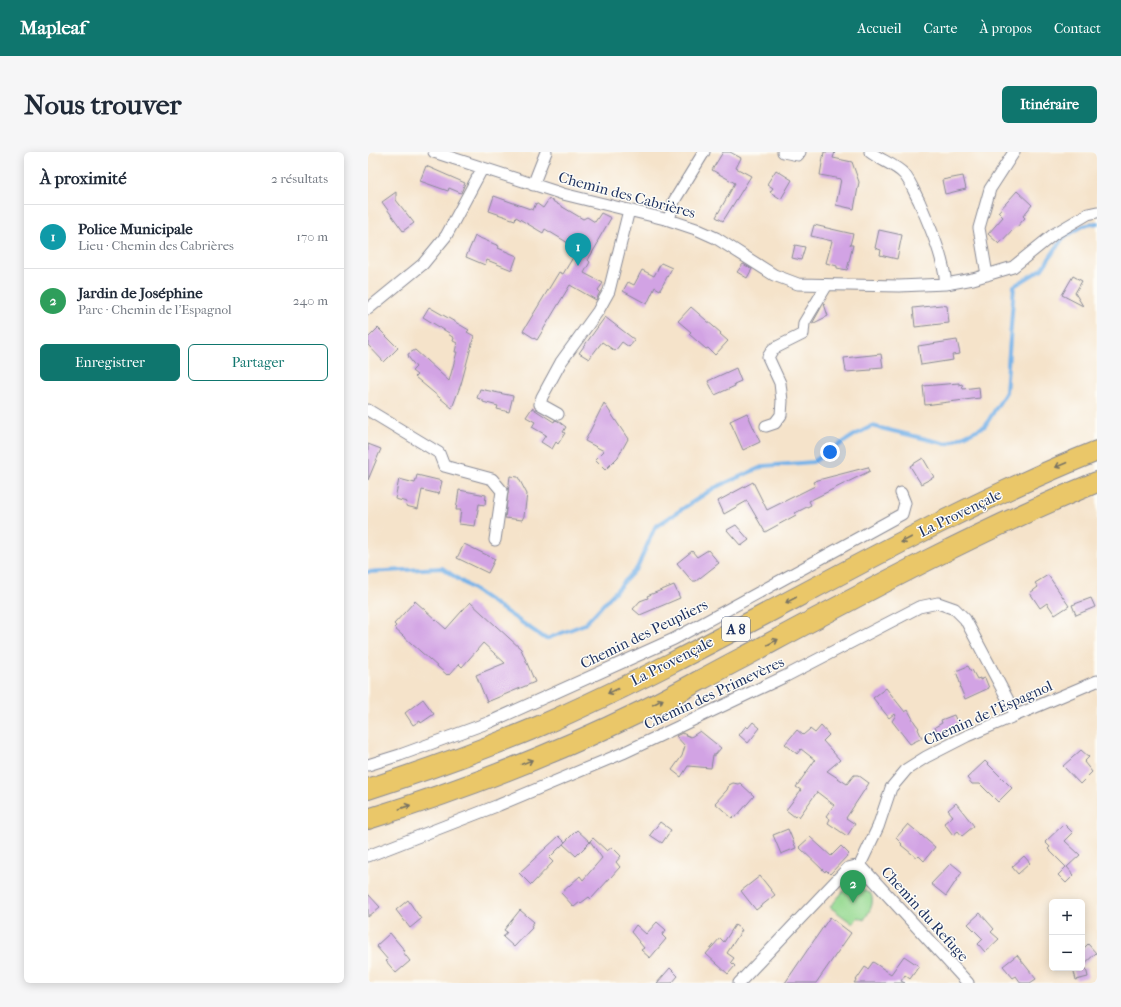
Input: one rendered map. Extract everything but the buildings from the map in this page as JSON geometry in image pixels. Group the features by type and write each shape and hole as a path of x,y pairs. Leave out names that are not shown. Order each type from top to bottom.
{"highway":[{"name":"La Provençale","path":"368,789 448,762 542,724 632,682 995,495 1097,451"},
{"name":"La Provençale","path":"368,819 464,787 554,751 643,710 935,557 1012,519 1097,482"}],"street":[{"name":"Chemin des Cabrières","path":"434,152 569,196 696,228 716,238 774,275 798,284 898,286 946,284 973,279 1013,267 1054,234 1088,214 1097,212"},
{"path":"532,185 546,152"},
{"path":"669,220 674,200 704,152"},
{"path":"783,152 798,156 800,152"},
{"path":"870,152 903,172 909,180 925,215 940,256 946,284"},
{"path":"987,275 979,228 990,189 1014,152"},
{"path":"368,309 423,264 446,236 482,168"},
{"path":"558,414 540,404 542,398 561,362 598,311 609,291 629,210"},
{"path":"766,426 775,423 781,415 782,401 780,383 768,357 773,349 803,334 804,323 827,285"},
{"path":"368,410 439,453 444,466 492,479 502,491 495,540"},
{"name":"Chemin des Peupliers","path":"368,765 400,755 490,722 674,639 902,514 905,503 901,493"},
{"name":"Chemin des Primevères","path":"368,856 499,806 623,753 786,676 919,607 938,603 955,609 965,620 1016,715"},
{"name":"Chemin de l'Espagnol","path":"860,865 878,827 892,788 907,769 926,757 967,736 1097,681"},
{"path":"739,983 848,868 860,865"},
{"name":"Chemin du Refuge","path":"860,865 968,983"}],"green space":[{"path":"847,887 861,889 871,894 872,898 871,908 864,920 858,917 853,924 830,907"}],"waterway":[{"path":"368,572 442,568 546,639 585,624 637,568 655,527 714,488 764,466 813,462 853,436 872,426 947,444 985,426 1006,392 1014,286 1042,269 1063,238 1083,226 1097,223"}],"place":[{"name":"Police Municipale","path":"578,266"},
{"name":"Jardin de Joséphine","path":"853,903"}]}
